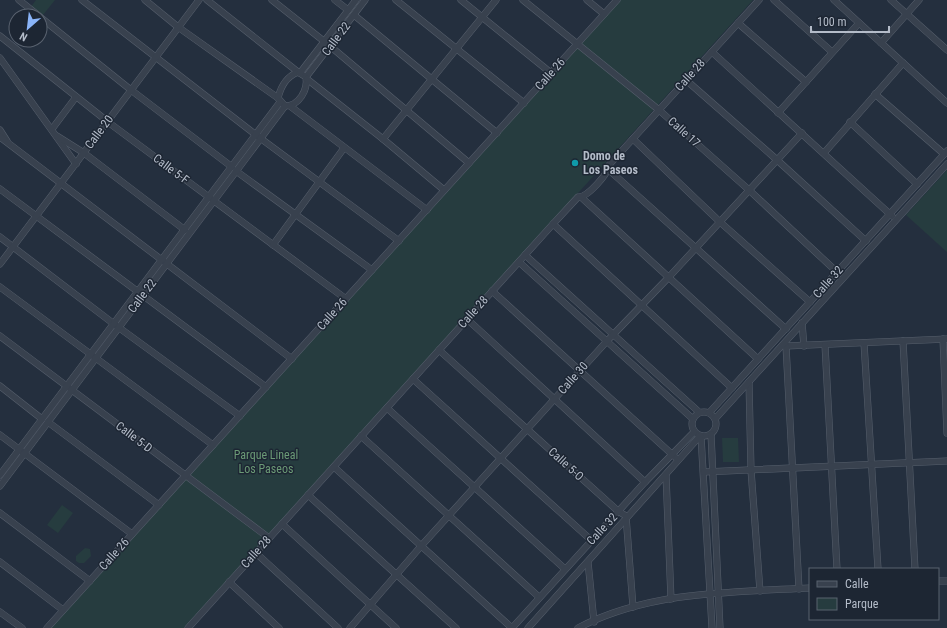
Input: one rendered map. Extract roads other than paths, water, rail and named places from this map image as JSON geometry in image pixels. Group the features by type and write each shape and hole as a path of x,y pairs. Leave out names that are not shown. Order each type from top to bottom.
{"street":[{"path":"19,0 29,8"},
{"path":"82,0 155,58 398,241"},
{"path":"144,0 178,27 427,210"},
{"name":"Calle 20","path":"0,264 199,0"},
{"path":"207,0 307,78 444,190"},
{"path":"272,0 324,41 469,163"},
{"path":"335,0 348,10"},
{"name":"Calle 22","path":"283,103 284,83 292,75 299,73 356,0"},
{"name":"Calle 22","path":"0,486 22,452 283,103 303,95 306,90 307,78 365,0"},
{"path":"396,0 524,103"},
{"path":"460,0 551,73"},
{"path":"383,139 496,0"},
{"name":"Calle 17","path":"523,0 659,110 749,190 837,272"},
{"path":"587,0 604,14"},
{"name":"Calle 26","path":"47,628 617,0"},
{"name":"Calle 28","path":"188,628 553,224 578,197 582,198 609,170 609,165 759,0"},
{"path":"774,0 832,52"},
{"path":"834,0 947,103"},
{"path":"891,0 947,50"},
{"path":"881,43 919,0"},
{"path":"354,15 497,132"},
{"path":"48,23 131,90 234,169 372,270"},
{"path":"738,23 806,82"},
{"path":"778,112 859,23"},
{"name":"Calle 5-F","path":"0,36 107,122 346,299"},
{"path":"712,52 802,132 896,220"},
{"path":"0,58 76,164"},
{"path":"824,153 903,63"},
{"path":"686,80 866,241"},
{"path":"875,94 946,152"},
{"path":"52,129 76,97"},
{"path":"850,122 917,184"},
{"path":"0,130 9,144"},
{"name":"Calle 30","path":"350,628 527,428 641,304 696,248 802,132"},
{"path":"57,136 84,153 185,230"},
{"path":"0,137 292,359"},
{"path":"633,139 720,222 810,302"},
{"path":"272,245 344,148"},
{"name":"Calle 32","path":"709,413 946,152"},
{"name":"Calle 32","path":"715,418 785,345 802,323 947,164"},
{"path":"609,170 786,329"},
{"path":"0,189 266,387"},
{"path":"582,198 758,359"},
{"name":"Calle 22","path":"164,262 185,230 211,199"},
{"path":"553,224 732,388"},
{"path":"0,237 116,326 240,416"},
{"path":"525,255 699,412 709,413 715,418 716,427 711,434 720,627 712,627 704,472 698,434 692,426 693,419 699,412"},
{"path":"519,262 693,419"},
{"path":"0,287 214,445"},
{"path":"492,291 579,371 680,460"},
{"path":"467,319 553,400 645,482"},
{"path":"802,323 804,346"},
{"name":"Calle 5-D","path":"0,336 269,538"},
{"path":"777,338 785,345 804,346 945,339 947,433"},
{"path":"903,341 908,462 915,568"},
{"path":"864,343 870,464 878,568"},
{"path":"785,345 799,589"},
{"path":"825,345 830,466 838,568"},
{"name":"Calle 5-O","path":"439,350 618,511 626,516"},
{"path":"413,379 591,540"},
{"path":"749,382 751,470 760,591"},
{"path":"0,386 159,505"},
{"path":"387,408 565,569"},
{"path":"698,434 711,434"},
{"name":"Calle 32","path":"512,628 645,482 672,454 698,434"},
{"name":"Calle 32","path":"528,628 588,562 626,516 680,460 698,434"},
{"path":"0,435 132,534"},
{"path":"361,436 539,597"},
{"name":"Calle 22","path":"0,475 22,452"},
{"path":"704,472 947,460"},
{"path":"334,467 512,628"},
{"path":"666,475 671,599"},
{"path":"308,495 456,628"},
{"path":"0,513 90,581"},
{"path":"626,516 633,607"},
{"path":"282,524 396,628"},
{"path":"256,553 338,628"},
{"path":"0,562 63,610"},
{"path":"588,562 594,622"},
{"path":"229,582 279,628"},
{"path":"578,628 633,607 671,599 718,593 809,588"},
{"path":"0,612 22,628"}],"place":[{"name":"Domo de Los Paseos","path":"575,163"}],"park label":[{"name":"Parque Lineal Los Paseos","path":"266,462"}]}
